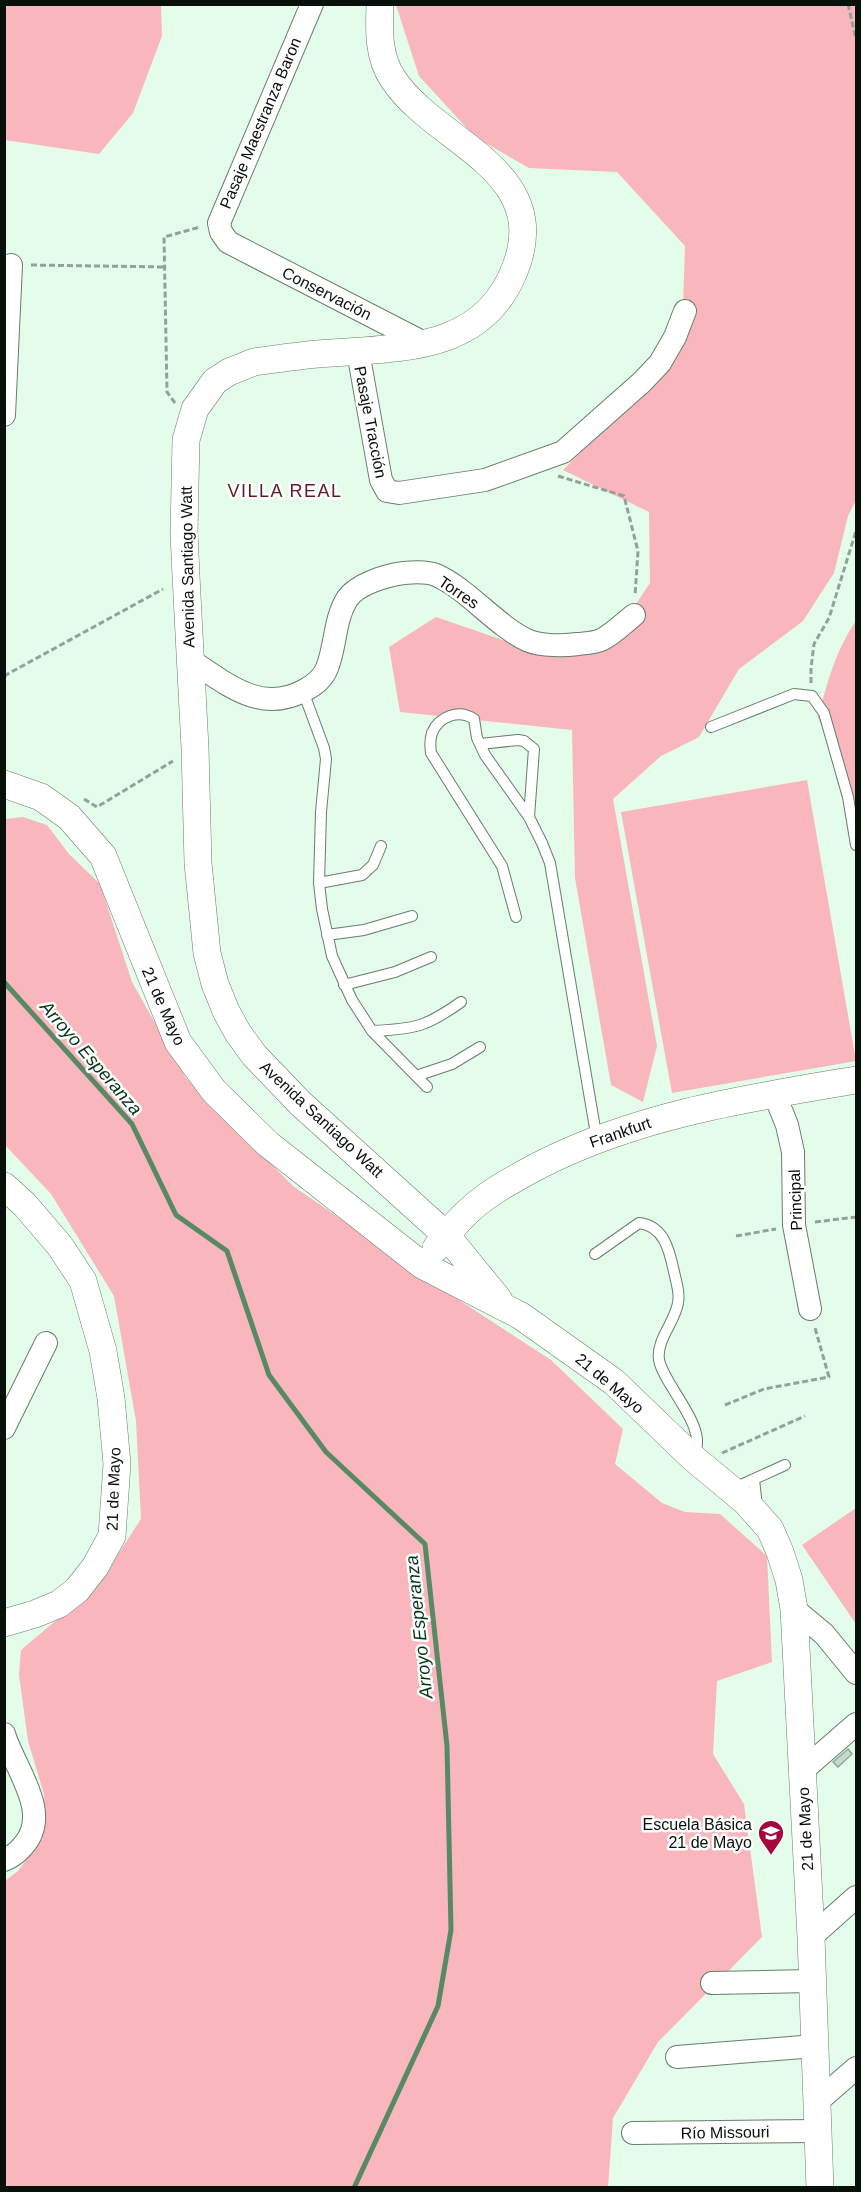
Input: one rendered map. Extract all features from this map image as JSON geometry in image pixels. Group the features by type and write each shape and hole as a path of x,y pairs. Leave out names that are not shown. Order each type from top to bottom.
{"street":[{"name":"Pasaje Maestranza Baron","path":"223,232 312,4"},
{"name":"Avenida Santiago Watt","path":"380,4 381,46 392,78 414,105 495,168 516,198 522,221 521,254 509,285 489,312 463,331 426,344 255,362 229,372 215,381 195,409 186,440 185,462 186,576 195,748 198,863 207,953 215,984 238,1033 275,1078 446,1235 504,1306"},
{"name":"Conservación","path":"223,232 426,344"},
{"path":"4,415 11,265"},
{"name":"Pasaje Tracción","path":"358,352 381,480 387,491 399,493 485,480 563,452 642,382 660,363 675,337 685,311"},
{"name":"Torres","path":"190,660 230,688 249,696 270,700 290,698 316,684 326,672 332,654 338,617 349,597 362,587 401,573 419,572 436,575 512,631 531,642 568,646 601,640 634,615"},
{"name":"Torres","path":"192,690 230,688"},
{"name":"21 de Mayo","path":"4,784 41,797 69,818 102,856 178,1042 214,1091 268,1144 422,1265 504,1306 544,1330 614,1382 696,1460 758,1514 770,1529 789,1580 794,1609 811,1938 820,2187"},
{"name":"Frankfurt","path":"422,1265 446,1235 481,1200 502,1185 566,1151 656,1120 721,1103 856,1080"},
{"name":"Principal","path":"774,1093 787,1125 793,1152 794,1225 810,1309"},
{"name":"21 de Mayo","path":"4,1186 25,1205 60,1246 83,1281 103,1351 111,1398 117,1464 112,1536 95,1567 77,1590 59,1604 4,1623"},
{"path":"4,1428 46,1343"},
{"path":"794,1609 824,1634 856,1673"},
{"path":"802,1771 856,1724"},
{"path":"4,1734 8,1748 32,1797 34,1828 19,1851 4,1860"},
{"path":"811,1938 856,1897"},
{"path":"712,1983 812,1981"},
{"path":"677,2057 815,2046"},
{"path":"817,2102 856,2068"},
{"name":"Río Missouri","path":"633,2133 817,2131"}],"lane":[{"path":"303,692 326,759 321,812 319,883 327,935 344,985 372,1032 427,1087"},
{"path":"711,727 794,694 812,696 824,713 848,797 856,845"},
{"path":"516,917 502,866 431,753 430,741 436,726 442,719 462,713 474,719 480,744 529,817 550,863 597,1140"},
{"path":"480,744 518,740 524,741 534,749 529,817"},
{"path":"319,883 362,874 373,865 381,846"},
{"path":"327,935 364,930 412,916"},
{"path":"344,985 395,972 431,957"},
{"path":"372,1032 408,1030 436,1020 461,1002"},
{"path":"416,1076 452,1064 480,1047"},
{"path":"595,1254 639,1223 646,1224 661,1234 668,1246 679,1295 678,1304 660,1347 659,1360 696,1430 698,1444 696,1460"},
{"path":"743,1484 785,1465"},
{"path":"754,1479 758,1514"}],"path":[{"path":"848,4 856,39"},
{"path":"190,423 167,392 164,237 223,232"},
{"path":"11,265 164,267"},
{"path":"558,476 624,496 638,551 634,615"},
{"path":"812,696 811,668 814,644 829,618 856,531"},
{"path":"4,676 186,576"},
{"path":"78,795 97,807 195,748"},
{"path":"725,1405 764,1389 829,1377 810,1309"},
{"path":"696,1460 805,1416"}],"shaded area":[{"path":"4,5 161,5 162,36 133,113 99,154 5,140"},
{"path":"396,5 856,5 856,500 848,516 834,573 803,621 739,669 699,737 661,756 613,799 657,1046 643,1102 611,1085 575,878 572,730 400,712 389,647 436,617 532,650 618,631 650,583 649,512 563,470 661,371 683,308 685,246 617,172 529,168 475,137 419,76"},
{"path":"856,621 856,804 818,717 838,655"},
{"path":"807,780 856,1061 672,1093 621,812"},
{"path":"23,817 47,825 69,854 100,884 132,982 186,1078 293,1186 439,1287 551,1360 623,1429 615,1464 662,1503 685,1512 720,1514 767,1556 772,1662 717,1681 713,1754 744,1804 762,1937 658,2042 613,2118 608,2187 5,2187 5,1881 18,1871 42,1839 44,1794 28,1741 19,1675 21,1650 98,1585 141,1519 136,1421 114,1296 51,1194 5,1145 5,819"},
{"path":"856,1508 856,1624 802,1545"}],"building":[{"path":"848,1749 852,1754 838,1767 833,1762"}],"waterway":[{"name":"Arroyo Esperanza","path":"4,982 132,1124 176,1215 227,1251 269,1375 326,1452 425,1544 447,1746 451,1930 438,2006 354,2188"}],"place":[{"name":"Escuela Básica 21 de Mayo","path":"771,1856"}],"district":[{"name":"VILLA REAL","path":"285,491"}]}
